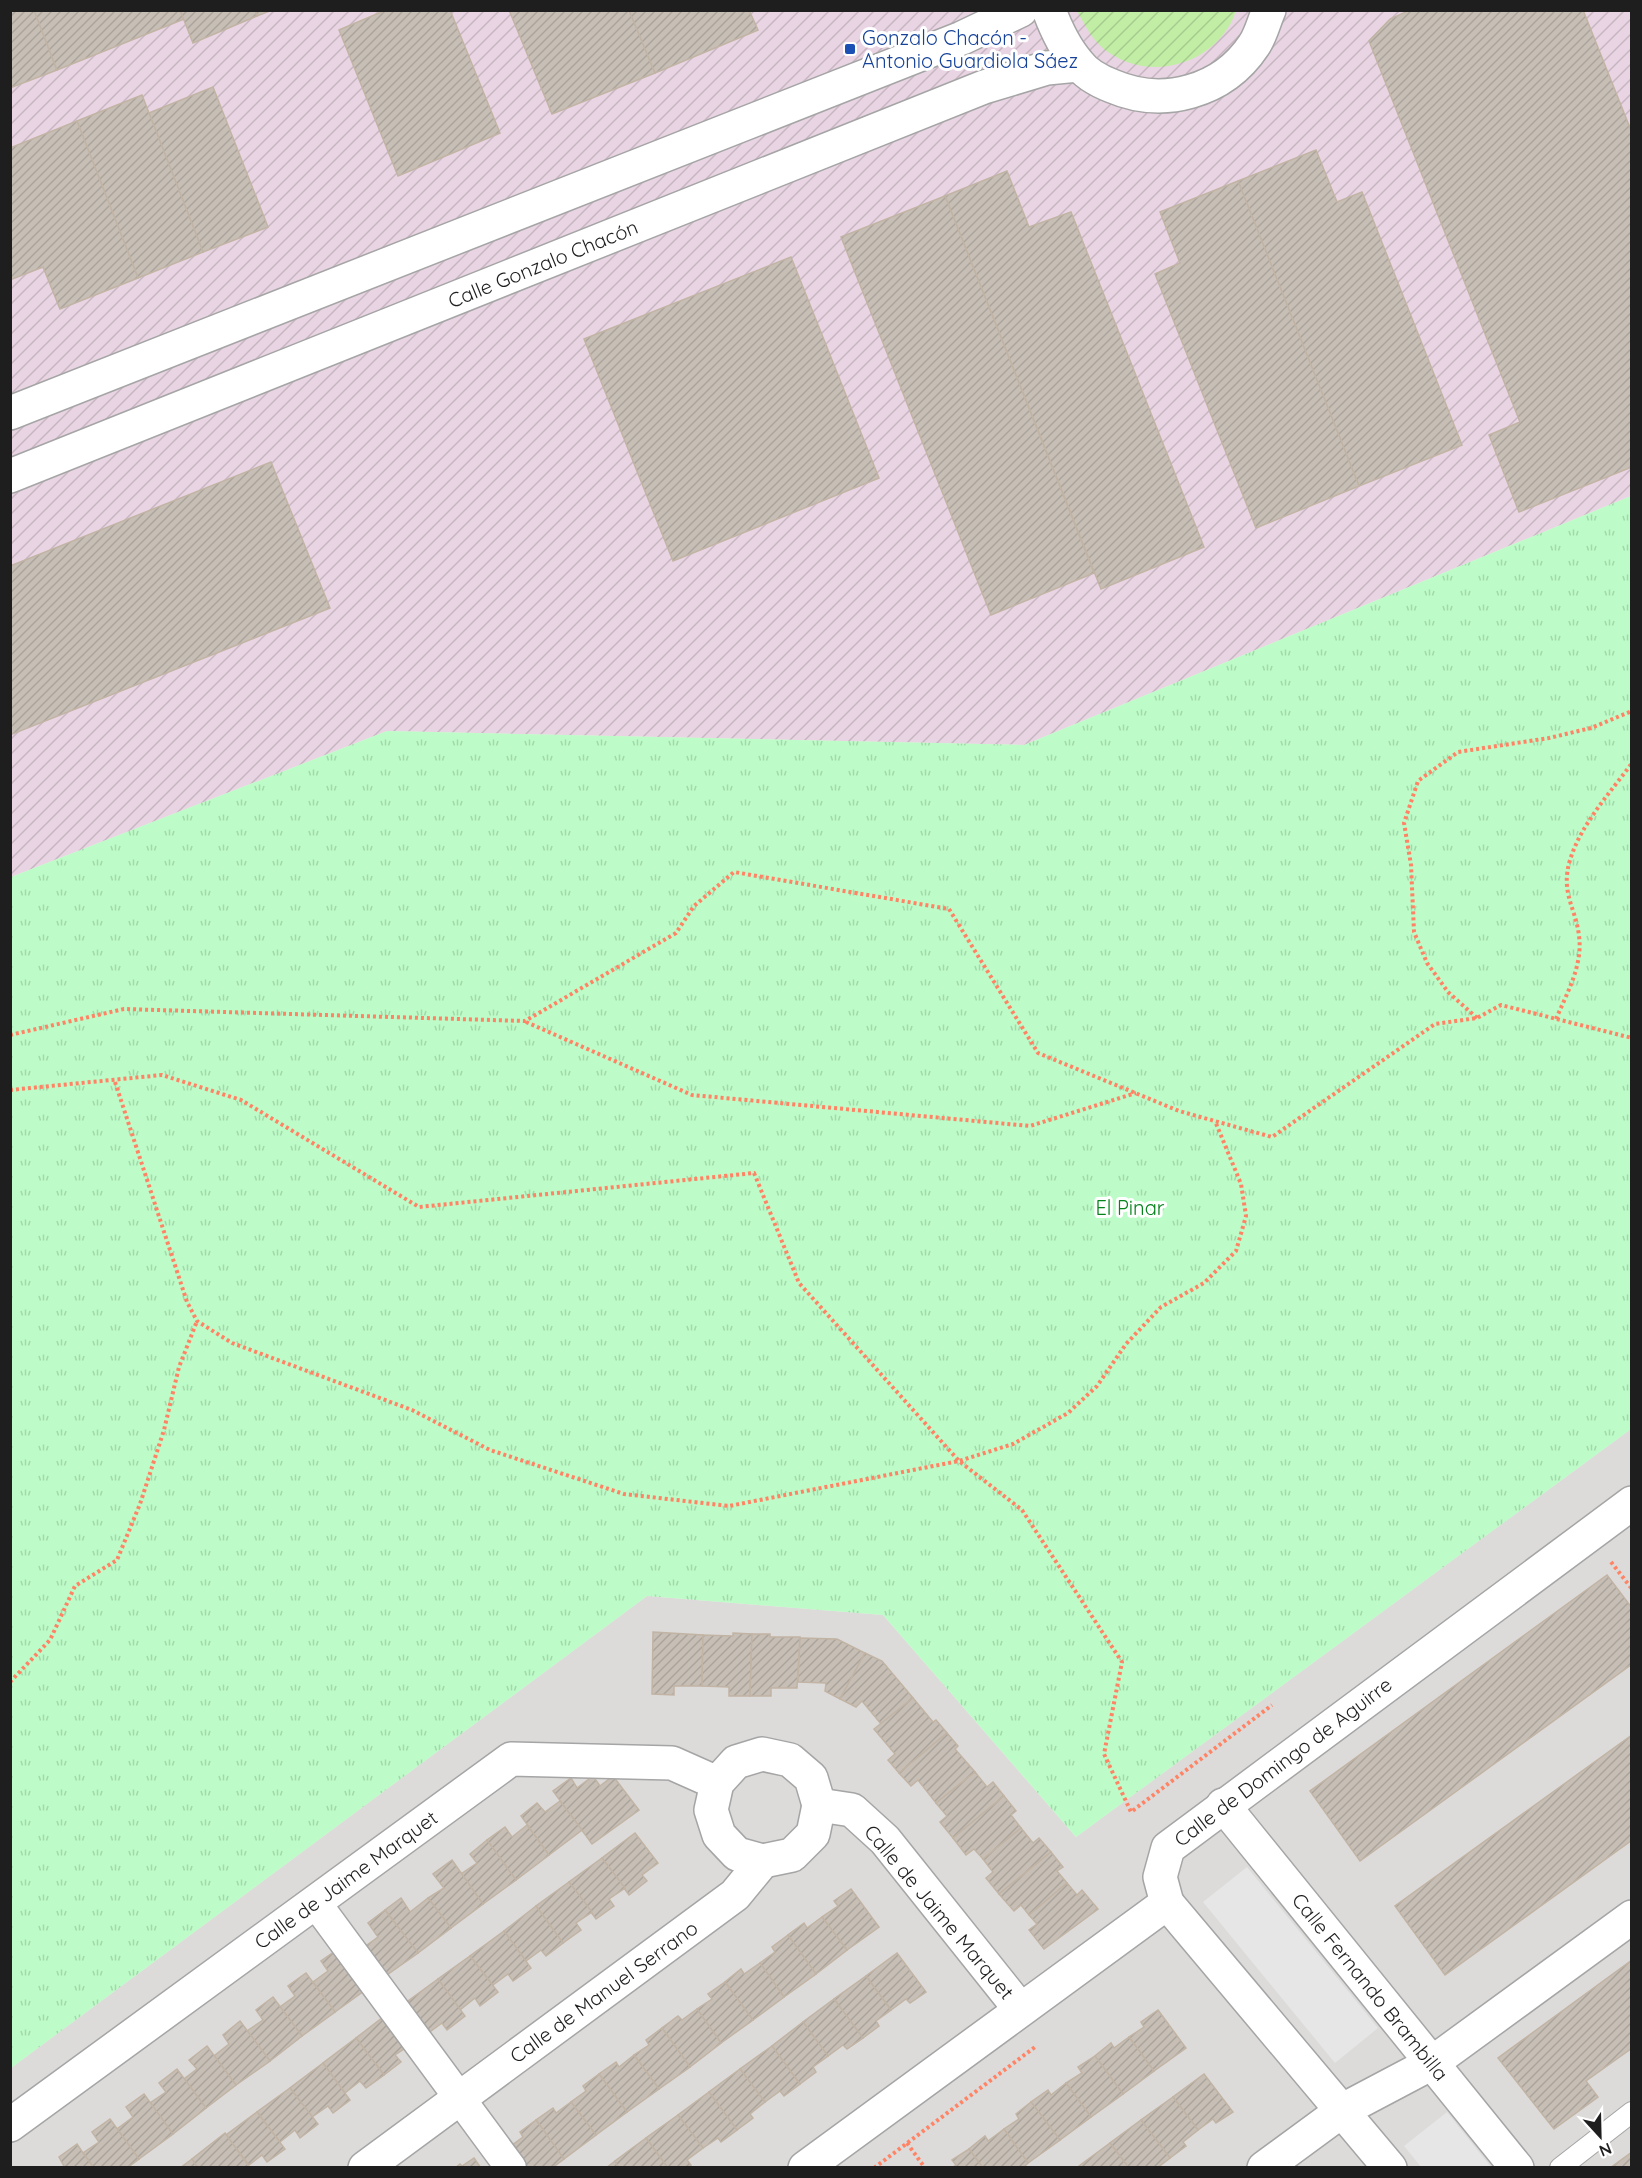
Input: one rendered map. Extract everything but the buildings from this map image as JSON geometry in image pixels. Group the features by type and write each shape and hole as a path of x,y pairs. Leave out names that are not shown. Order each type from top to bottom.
{"street":[{"path":"10,413 962,38 1021,10"},
{"path":"1049,10 1078,65 1098,80 1130,94 1166,97 1201,89 1232,71 1255,44 1269,10"},
{"name":"Calle Gonzalo Chacón","path":"10,477 984,87 1047,68 1078,65"},
{"name":"Calle de Domingo de Aguirre","path":"1167,1903 1160,1877 1168,1848 1632,1503"},
{"path":"762,1754 790,1760 811,1778 819,1804 813,1834 792,1855 763,1861 737,1854 719,1835 711,1810 717,1783 736,1762 762,1754"},
{"name":"Calle de Jaime Marquet","path":"10,2125 511,1759 672,1763 717,1783"},
{"name":"Calle de Jaime Marquet","path":"819,1804 852,1810 885,1840 1020,2009"},
{"name":"Calle Fernando Brambilla","path":"1223,1805 1517,2168"},
{"name":"Calle de Manuel Serrano","path":"365,2168 735,1895 763,1861"},
{"path":"315,1902 511,2168"},
{"path":"805,2168 1167,1903 1390,2168"},
{"path":"1264,2168 1343,2110 1432,2063 1632,1917"}],"lane":[{"path":"1560,2168 1632,2112"}],"path":[{"path":"1477,1018 1448,992 1427,963 1414,932 1411,866 1404,823 1418,781 1458,752 1550,738 1591,728 1632,711"},
{"path":"1557,1019 1575,975 1580,953 1580,934 1571,910 1566,884 1570,860 1603,801 1632,763"},
{"path":"525,1022 676,933 694,906 734,872 949,909 1038,1053 1179,1111 1272,1137 1435,1024 1477,1018 1501,1005 1632,1038"},
{"path":"10,1035 124,1009 525,1022 692,1095 1030,1126 1136,1093"},
{"path":"10,1090 115,1082 162,1075 241,1100 419,1207 754,1173 799,1283 959,1461 1023,1510 1122,1662 1104,1754 1131,1812 1272,1705"},
{"path":"115,1082 187,1302 197,1321 232,1343 412,1410 490,1450 624,1494 729,1506 959,1461 1013,1444 1068,1413 1097,1386 1126,1344 1161,1307 1204,1283 1236,1251 1246,1216 1240,1184 1215,1121"},
{"path":"10,1682 50,1640 75,1586 117,1560 140,1504 164,1430 179,1367 197,1321"},
{"path":"1607,1556 1632,1589"},
{"path":"874,2168 1041,2043"},
{"path":"908,2143 925,2168"}],"shaded area":[{"path":"11,11 1631,11 1631,496 1024,745 387,731 11,877"},
{"path":"1631,1429 1631,2167 11,2168 11,2068 647,1596 883,1615 1076,1837"},
{"path":"1247,1867 1378,2028 1335,2063 1203,1902"},
{"path":"1447,2112 1491,2167 1421,2167 1404,2146"}],"green space":[{"path":"1077,11 1236,11 1228,28 1216,43 1201,54 1184,62 1147,67 1129,63 1105,50 1091,35"},
{"name":"El Pinar","path":"1631,496 1631,1429 1076,1837 883,1615 647,1596 11,2068 11,877 387,731 1024,745"}],"place":[{"name":"Gonzalo Chacón - Antonio Guardiola Sáez","path":"850,49"}]}
